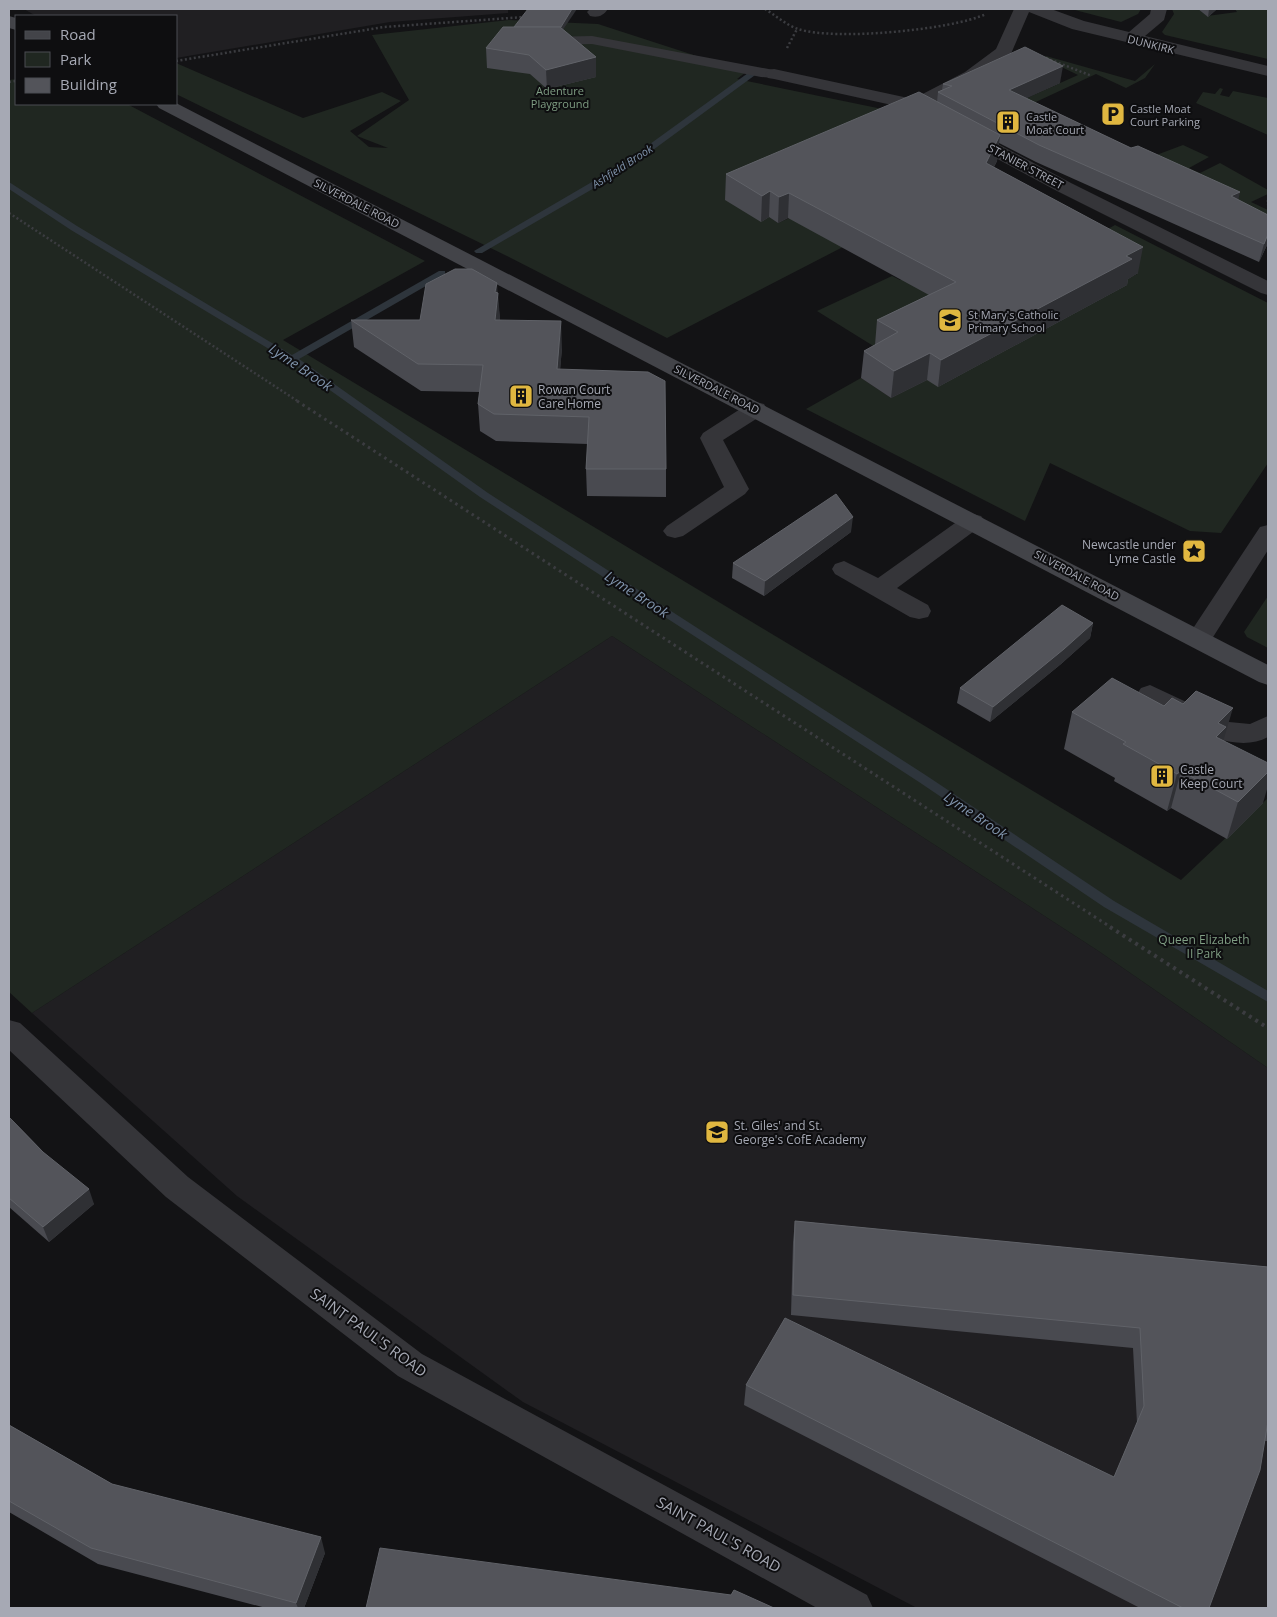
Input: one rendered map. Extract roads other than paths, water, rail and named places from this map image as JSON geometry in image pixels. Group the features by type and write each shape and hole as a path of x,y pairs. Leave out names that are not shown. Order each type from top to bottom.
{"main road":[{"name":"SILVERDALE ROAD","path":"167,105 973,521 1268,676"}],"street":[{"path":"916,105 931,95 971,76 1004,52 1022,9"},
{"name":"DUNKIRK","path":"1036,9 1078,25 1268,71"},
{"path":"1131,39 1158,16 1159,9"},
{"name":"STANIER STREET","path":"767,73 916,105 925,112 1064,187 1268,289"},
{"path":"675,531 737,488 711,438 756,409"},
{"path":"879,589 973,521"},
{"path":"1199,639 1268,532"},
{"path":"844,569 919,611"},
{"path":"1150,694 1227,733 1246,736 1261,732 1268,725"},
{"name":"SAINT PAUL'S ROAD","path":"9,1032 178,1187 410,1365 854,1608"}],"lane":[{"path":"534,41 592,40 767,73"}],"waterway":[{"name":"Ashfield Brook","path":"479,251 624,167 758,70"},
{"name":"Lyme Brook","path":"9,185 74,228 292,359"},
{"name":"Ashfield Brook","path":"292,359 442,273"},
{"name":"Lyme Brook","path":"292,359 484,495 923,779 1109,904 1268,997"}],"place":[{"name":"Castle Moat Court Parking","path":"1113,114"},
{"name":"Castle Moat Court","path":"1008,122"},
{"name":"St Mary's Catholic Primary School","path":"950,320"},
{"name":"Rowan Court Care Home","path":"521,396"},
{"name":"Newcastle under Lyme Castle","path":"1194,551"},
{"name":"Castle Keep Court","path":"1162,776"},
{"name":"St. Giles' and St. George's CofE Academy","path":"717,1132"}],"park label":[{"name":"Adenture Playground","path":"560,96"},
{"name":"Queen Elizabeth II Park","path":"1204,946"}]}
